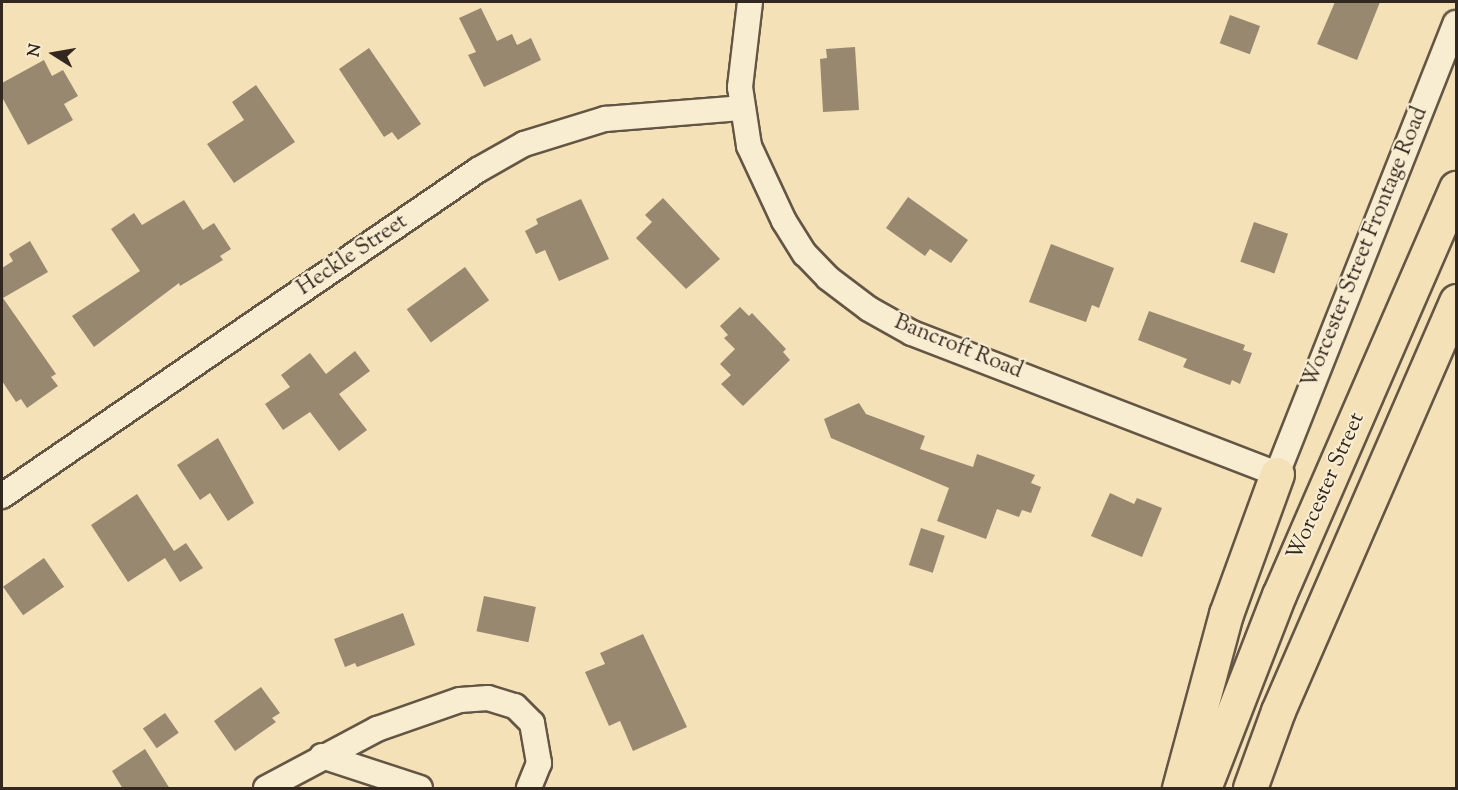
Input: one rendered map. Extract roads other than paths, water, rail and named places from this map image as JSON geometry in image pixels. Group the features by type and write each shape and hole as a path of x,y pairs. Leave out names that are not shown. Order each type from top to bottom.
{"highway":[{"name":"Worcester Street","path":"1204,789 1279,595 1456,188"},
{"name":"Worcester Street","path":"1250,789 1278,711 1456,300"},
{"path":"1179,789 1226,614 1277,474"}],"street":[{"name":"Bancroft Road","path":"750,2 740,66 741,108 755,163 795,239 822,273 869,309 912,333 1277,474"},
{"name":"Worcester Street Frontage Road","path":"1277,474 1456,23"},
{"name":"Heckle Street","path":"2,496 478,170 516,148 562,129 604,119 741,108"},
{"path":"266,789 322,756 415,714 460,700 488,698 515,706 532,723 539,763 529,789"},
{"path":"322,756 420,789"}]}
